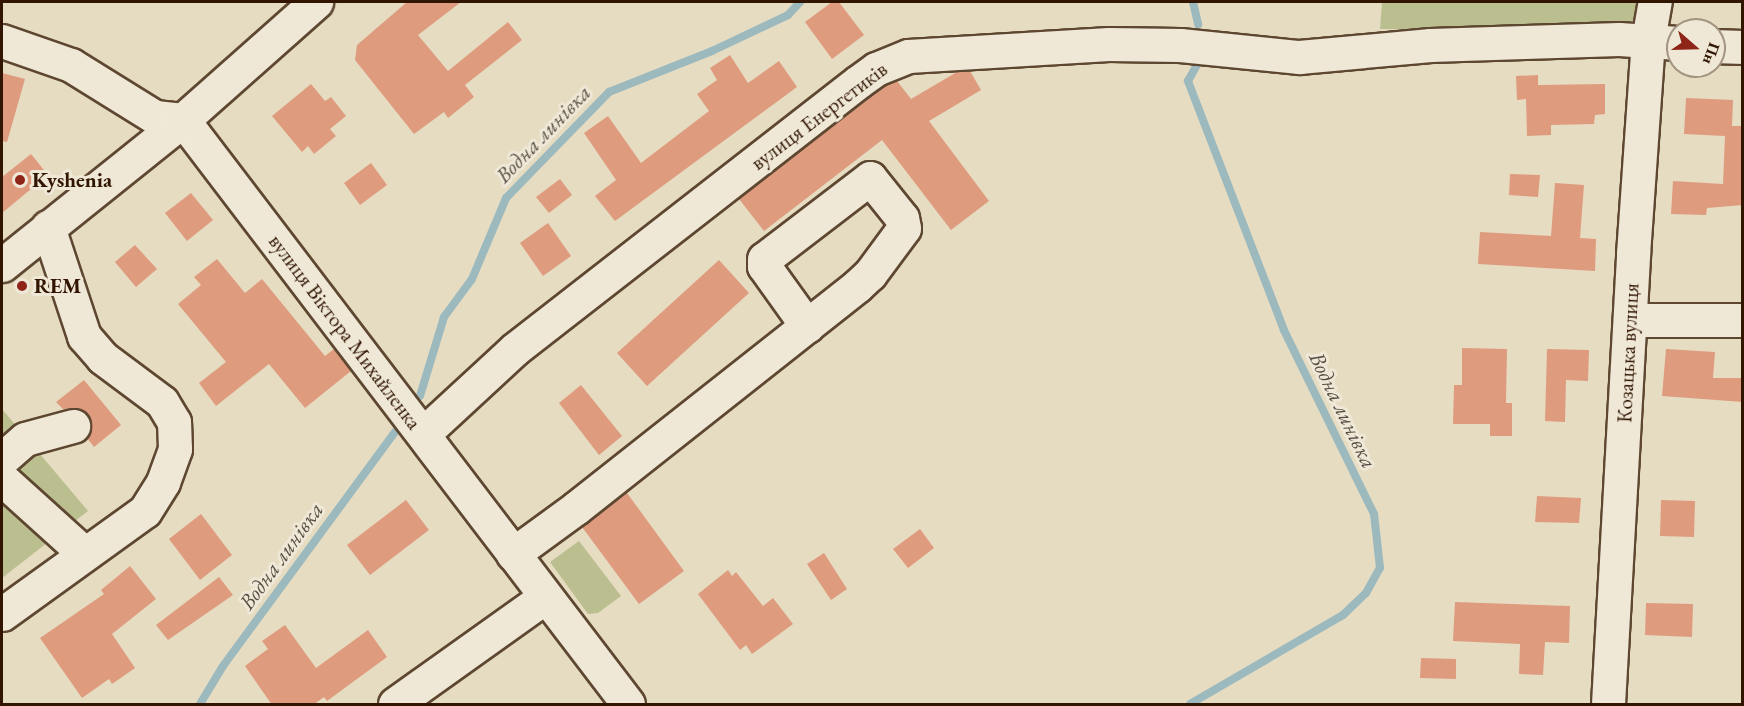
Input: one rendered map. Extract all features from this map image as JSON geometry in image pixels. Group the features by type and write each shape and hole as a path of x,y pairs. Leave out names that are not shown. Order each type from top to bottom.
{"street":[{"path":"2,265 183,120 316,2"},
{"name":"Козацька вулиця","path":"1608,705 1630,320 1663,42 1656,2"},
{"path":"2,41 71,65 155,117 183,120"},
{"name":"вулиця Енергетиків","path":"423,434 515,350 858,82 891,62 937,52 1075,45 1180,45 1299,57 1379,49 1663,42"},
{"path":"1726,46 1743,47"},
{"name":"вулиця Віктора Михайленка","path":"183,120 402,405 627,705"},
{"path":"513,554 807,326 870,274 903,233 902,218 870,178 764,259 764,266 807,326"},
{"path":"2,614 145,511 172,464 176,435 170,412 162,402 103,358 84,336 48,227"},
{"path":"1630,320 1743,320"},
{"path":"2,459 25,439 73,426"},
{"path":"2,479 84,553"},
{"path":"395,705 545,597"}],"green space":[{"path":"1382,2 1642,2 1637,18 1622,26 1572,31 1380,29"},
{"path":"2,409 88,511 2,578"},
{"path":"579,541 621,596 598,613 588,614 550,562"}],"building":[{"path":"407,2 461,2 418,35 448,71 508,22 522,40 465,85 474,97 448,118 444,112 414,134 355,60 357,45"},
{"path":"832,2 839,2 864,35 832,59 805,22"},
{"path":"730,55 748,83 779,61 797,87 615,221 595,196 616,180 584,133 608,116 641,163 709,111 697,94 717,80 710,68"},
{"path":"970,71 981,90 929,121 989,201 951,230 882,140 764,231 739,199 885,86 897,81 911,99 957,72"},
{"path":"2,73 25,79 7,142 2,141"},
{"path":"1538,75 1538,85 1605,84 1605,114 1595,115 1594,124 1551,125 1551,135 1527,136 1526,99 1517,100 1516,76"},
{"path":"311,84 325,101 331,97 346,116 330,129 336,136 314,154 308,146 302,152 272,116"},
{"path":"1686,98 1733,100 1732,126 1743,126 1743,205 1707,208 1706,215 1671,214 1673,181 1723,184 1725,136 1684,134"},
{"path":"31,154 48,175 2,213 2,177"},
{"path":"371,163 387,185 360,205 344,183"},
{"path":"1510,174 1540,175 1538,197 1509,195"},
{"path":"560,179 572,195 549,213 536,197"},
{"path":"1555,183 1584,185 1580,238 1596,239 1595,271 1478,264 1480,232 1551,236"},
{"path":"191,193 213,220 187,241 165,213"},
{"path":"548,223 571,256 543,276 520,243"},
{"path":"135,245 157,269 136,287 115,262"},
{"path":"217,259 245,293 262,279 325,356 334,349 351,371 305,408 269,364 216,406 199,383 226,362 178,304 201,285 194,277"},
{"path":"719,260 749,293 647,386 617,353"},
{"path":"1462,348 1507,349 1506,403 1512,403 1512,436 1490,436 1490,424 1453,424 1454,385 1462,385"},
{"path":"1547,349 1589,350 1588,381 1566,380 1565,422 1545,421"},
{"path":"1666,349 1715,352 1713,378 1743,378 1743,402 1662,396"},
{"path":"84,380 121,425 94,447 87,438 91,422 87,413 77,408 63,409 56,402"},
{"path":"581,385 622,436 599,455 559,403"},
{"path":"627,493 684,571 639,604 582,527"},
{"path":"1537,496 1581,498 1579,523 1535,522"},
{"path":"406,500 429,530 370,575 347,545"},
{"path":"1661,500 1695,501 1694,537 1660,536"},
{"path":"201,514 232,555 200,580 169,539"},
{"path":"920,529 934,548 908,568 893,549"},
{"path":"824,553 847,589 831,600 807,564"},
{"path":"130,566 156,599 112,634 135,668 112,684 109,679 82,698 40,638 104,594 101,590"},
{"path":"728,570 732,576 736,572 763,606 773,598 793,624 752,654 746,645 740,650 698,594"},
{"path":"219,577 233,595 168,640 156,625"},
{"path":"1455,602 1570,606 1569,643 1545,642 1543,675 1519,674 1520,644 1453,641"},
{"path":"1646,603 1693,604 1692,637 1645,635"},
{"path":"285,625 316,668 368,630 387,657 327,701 324,697 313,705 272,705 245,666 268,649 262,641"},
{"path":"1421,658 1456,659 1456,679 1420,678"}],"waterway":[{"name":"Водна линівка","path":"420,396 444,317 472,279 506,198 609,92 712,51 788,15 800,2"},
{"name":"Водна линівка","path":"1193,2 1198,24"},
{"name":"Водна линівка","path":"1190,704 1343,615 1366,593 1380,568 1374,514 1284,330 1188,81 1202,56"},
{"name":"Водна линівка","path":"200,704 223,666 395,432"}],"place":[{"name":"Kyshenia","path":"20,180"},
{"name":"REM","path":"22,286"}]}
